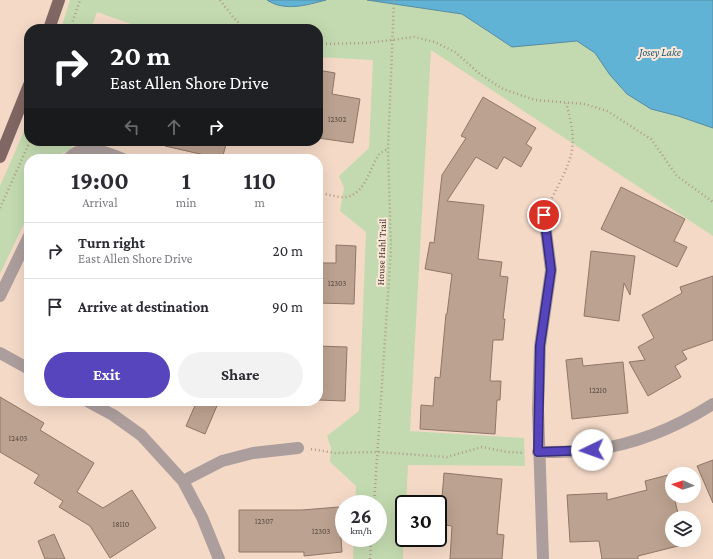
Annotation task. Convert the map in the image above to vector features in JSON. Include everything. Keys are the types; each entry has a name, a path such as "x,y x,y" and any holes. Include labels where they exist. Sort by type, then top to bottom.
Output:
{"main road":[{"path":"51,24 59,0"},
{"path":"0,157 24,97"}],"street":[{"path":"76,154 85,149 102,150 111,154"},
{"path":"543,559 538,452 540,346 551,270 544,215"},
{"path":"0,296 24,246"},
{"path":"0,353 24,366"},
{"path":"538,452 592,450 639,439 693,417 713,404"},
{"path":"96,406 113,415 141,435 183,481 202,517 219,559"},
{"path":"183,481 222,461 253,453 298,448"}],"path":[{"path":"72,24 80,0"},
{"path":"220,0 232,17 240,24"},
{"name":"House Hahl Trail","path":"375,495 391,249 388,149 391,41 394,0"},
{"path":"323,44 391,41 414,37 435,42 455,52 480,75 503,90 535,100 585,104 607,112 636,128 651,138 676,176 713,202"},
{"path":"544,215 573,152 573,131 566,102"},
{"path":"323,193 345,197 353,195 360,189 380,153 388,149"},
{"path":"0,208 24,154"},
{"path":"298,448 335,453 378,452 448,457 482,447 518,453 538,452"},
{"path":"370,559 371,547"}],"green space":[{"path":"70,0 267,0 310,5 326,0 367,0 462,14 497,38 559,42 577,41 596,53 610,75 627,94 651,109 678,116 713,128 713,236 431,50 410,431 524,438 525,466 408,465 406,495 395,495 395,547 403,547 403,559 353,559 354,547 387,547 387,495 356,495 356,486 330,462 331,448 327,436 359,411 366,232 340,211 344,188 339,176 369,148 373,60 323,57 323,24 131,24 97,12 93,24 63,24"},
{"path":"24,131 24,146 71,146 72,149 61,154 24,154 24,224 0,274 0,186"}],"water":[{"path":"267,0 326,0 289,7 274,4"},
{"name":"Josey Lake","path":"367,0 713,0 713,128 678,116 651,109 627,94 610,75 595,53 577,41 512,47 462,14"}],"building":[{"path":"323,71 335,73 332,94 360,99 353,143 323,139"},
{"path":"483,97 536,128 526,144 532,148 521,167 504,157 497,169 476,157 447,201 484,205 478,259 502,262 500,276 508,277 503,319 505,319 503,340 493,340 490,381 501,381 500,400 497,400 495,434 420,429 421,405 433,406 435,377 440,378 446,314 452,274 425,269 430,242 434,243 442,175 466,138 461,136"},
{"path":"165,146 226,146 223,154 200,154"},
{"path":"621,187 685,219 674,241 687,247 677,267 601,229"},
{"path":"336,245 356,246 354,304 323,303 323,263 336,263"},
{"path":"591,251 635,256 630,295 624,283 619,321 584,316"},
{"path":"713,276 713,340 682,351 687,359 675,366 681,377 648,396 629,362 645,360 638,347 654,338 642,315 682,293 680,287"},
{"path":"323,346 347,347 345,401 323,400"},
{"path":"582,358 583,366 623,362 628,413 572,419 566,360"},
{"path":"0,397 44,423 40,430 94,463 77,492 103,508 132,490 156,528 110,558 90,526 59,507 63,501 34,483 39,475 0,452"},
{"path":"195,406 217,406 205,434 186,426"},
{"path":"713,460 713,503 701,475 701,467 697,466"},
{"path":"444,473 502,479 497,534 504,535 502,559 450,559 452,526 447,525 447,495 442,495"},
{"path":"665,476 665,503 676,503 677,511 665,511 665,547 674,547 638,556 638,559 602,559 599,541 570,542 567,495 607,493 607,500 647,490 645,481"},
{"path":"335,507 335,547 342,547 342,552 304,556 304,552 239,552 239,510 302,510"},
{"path":"54,534 65,559 45,559 38,541"}],"route":[{"path":"544,215 551,270 540,346 538,452 592,450"}]}
